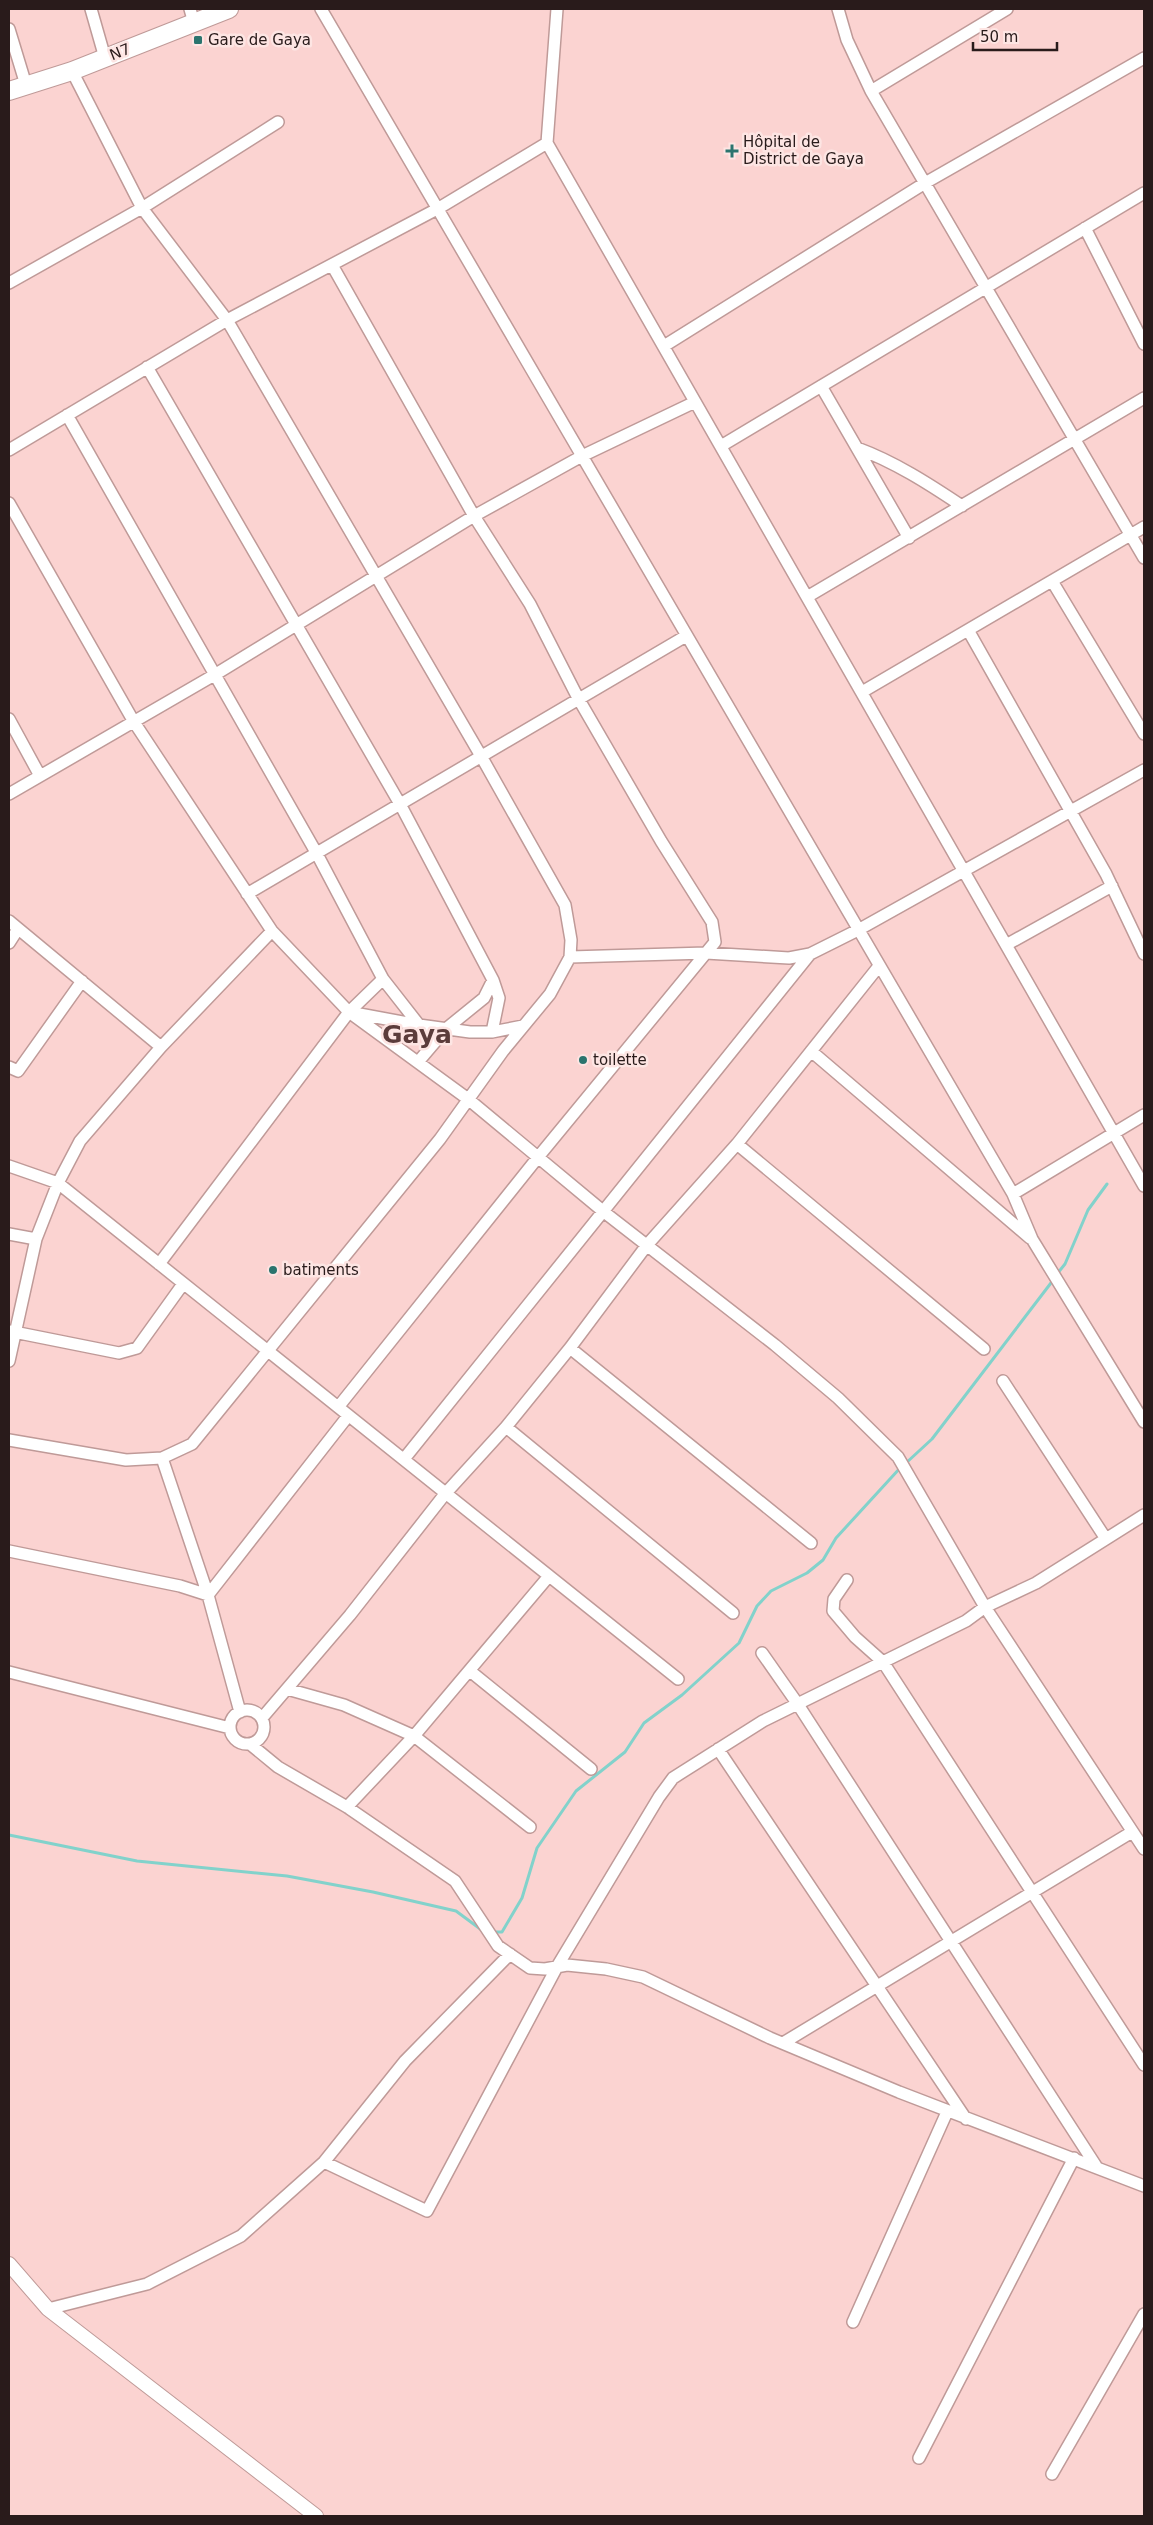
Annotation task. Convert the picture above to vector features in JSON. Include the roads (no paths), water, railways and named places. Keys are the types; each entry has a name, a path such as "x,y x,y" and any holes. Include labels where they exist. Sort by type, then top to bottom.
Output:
{"main road":[{"name":"N7","path":"9,90 72,71 105,58 192,16 229,9"}],"street":[{"path":"91,9 105,58"},
{"path":"322,9 1013,1194 1032,1240 1064,1289 1144,1422"},
{"path":"557,9 547,143 1144,1186"},
{"path":"838,9 847,40 871,91 1144,558"},
{"path":"871,91 1007,9"},
{"path":"9,30 26,85"},
{"path":"664,346 925,183 1144,58"},
{"path":"9,1440 126,1460 162,1458 192,1444 440,1139 523,1026 550,994 570,957 571,940 564,905 481,756 227,320 142,208 72,71"},
{"path":"9,283 142,208 278,122"},
{"path":"9,450 227,320 439,208 547,143"},
{"path":"721,446 1144,193"},
{"path":"1085,228 1144,344"},
{"path":"332,265 474,516 530,604 578,698 661,841 712,922 715,942 539,1156 339,1406"},
{"path":"147,367 298,624 400,804 493,980 499,998 492,1032"},
{"path":"821,386 909,538"},
{"path":"807,597 1144,398"},
{"path":"9,794 39,774 216,674 474,516 582,456 695,402"},
{"path":"67,415 317,854 383,979 419,1026"},
{"path":"857,448 891,462 962,506"},
{"path":"9,503 134,722 272,931 349,1012 468,1099 539,1156 604,1212 782,1350 838,1398 898,1457 985,1607 1144,1849"},
{"path":"862,692 1144,527"},
{"path":"1052,581 1144,734"},
{"path":"968,630 1112,886 1144,954"},
{"path":"247,894 686,636"},
{"path":"9,719 39,774"},
{"path":"570,957 706,953 789,958 810,954 858,930 1144,770"},
{"path":"1006,945 1112,886"},
{"path":"9,921 162,1047"},
{"path":"9,943 18,930"},
{"path":"9,1362 12,1331 36,1239 58,1183 80,1141 162,1047 272,931"},
{"path":"404,1459 505,1330 604,1212 810,954"},
{"path":"262,1718 287,1690 446,1494 506,1427 570,1348 647,1245 737,1144 879,966"},
{"path":"159,1264 349,1012 383,979"},
{"path":"418,1062 447,1028 484,998 493,980"},
{"path":"9,1067 18,1071 82,981"},
{"path":"349,1012 419,1026 492,1032 523,1026"},
{"path":"811,1050 1032,1240"},
{"path":"1013,1194 1144,1115"},
{"path":"737,1144 984,1349"},
{"path":"9,1166 58,1183 678,1679"},
{"path":"9,1234 36,1239"},
{"path":"12,1331 119,1353 137,1348 183,1284"},
{"path":"570,1348 811,1543"},
{"path":"1003,1381 1106,1539"},
{"path":"208,1595 348,1416"},
{"path":"506,1427 733,1613"},
{"path":"162,1458 208,1595 240,1712"},
{"path":"324,2162 427,2210 558,1965 673,1778 763,1721 966,1621 985,1607 1036,1583 1144,1515"},
{"path":"9,1551 180,1586 208,1595"},
{"path":"347,1808 414,1736 549,1576"},
{"path":"847,1580 834,1599 833,1611 855,1637 883,1662 1144,2065"},
{"path":"762,1653 797,1703 1096,2166"},
{"path":"470,1671 592,1768"},
{"path":"9,1672 230,1728"},
{"path":"287,1690 344,1705 414,1736 530,1827"},
{"path":"250,1744 260,1739 264,1729 262,1718 250,1710 240,1712 232,1718 230,1728 238,1742 250,1744 278,1767 347,1808 455,1880 498,1946 530,1968 545,1968 558,1965 606,1969 643,1977 783,2043 947,2112 1096,2166 1144,2186"},
{"path":"718,1749 966,2119"},
{"path":"783,2043 1132,1832"},
{"path":"48,2309 147,2284 241,2236 324,2162 405,2061 510,1954"},
{"path":"853,2322 947,2112"},
{"path":"919,2458 1074,2158"},
{"path":"9,2264 48,2309 316,2516"},
{"path":"1052,2474 1144,2314"}],"waterway":[{"path":"1057,1274 1065,1264 1088,1210 1107,1184"},
{"path":"906,1463 932,1439 1054,1279"},
{"path":"492,1932 502,1932 522,1898 537,1848 576,1791 625,1752 644,1723 682,1695 739,1643 757,1606 771,1591 807,1573 823,1560 836,1538 901,1467"},
{"path":"9,1835 137,1861 287,1876 373,1892 456,1911 483,1931"}],"place":[{"name":"Gare de Gaya","path":"198,40"},
{"name":"Hôpital de District de Gaya","path":"732,151"},
{"name":"toilette","path":"583,1060"},
{"name":"batiments","path":"273,1270"}],"district":[{"name":"Gaya","path":"417,1034"}]}
